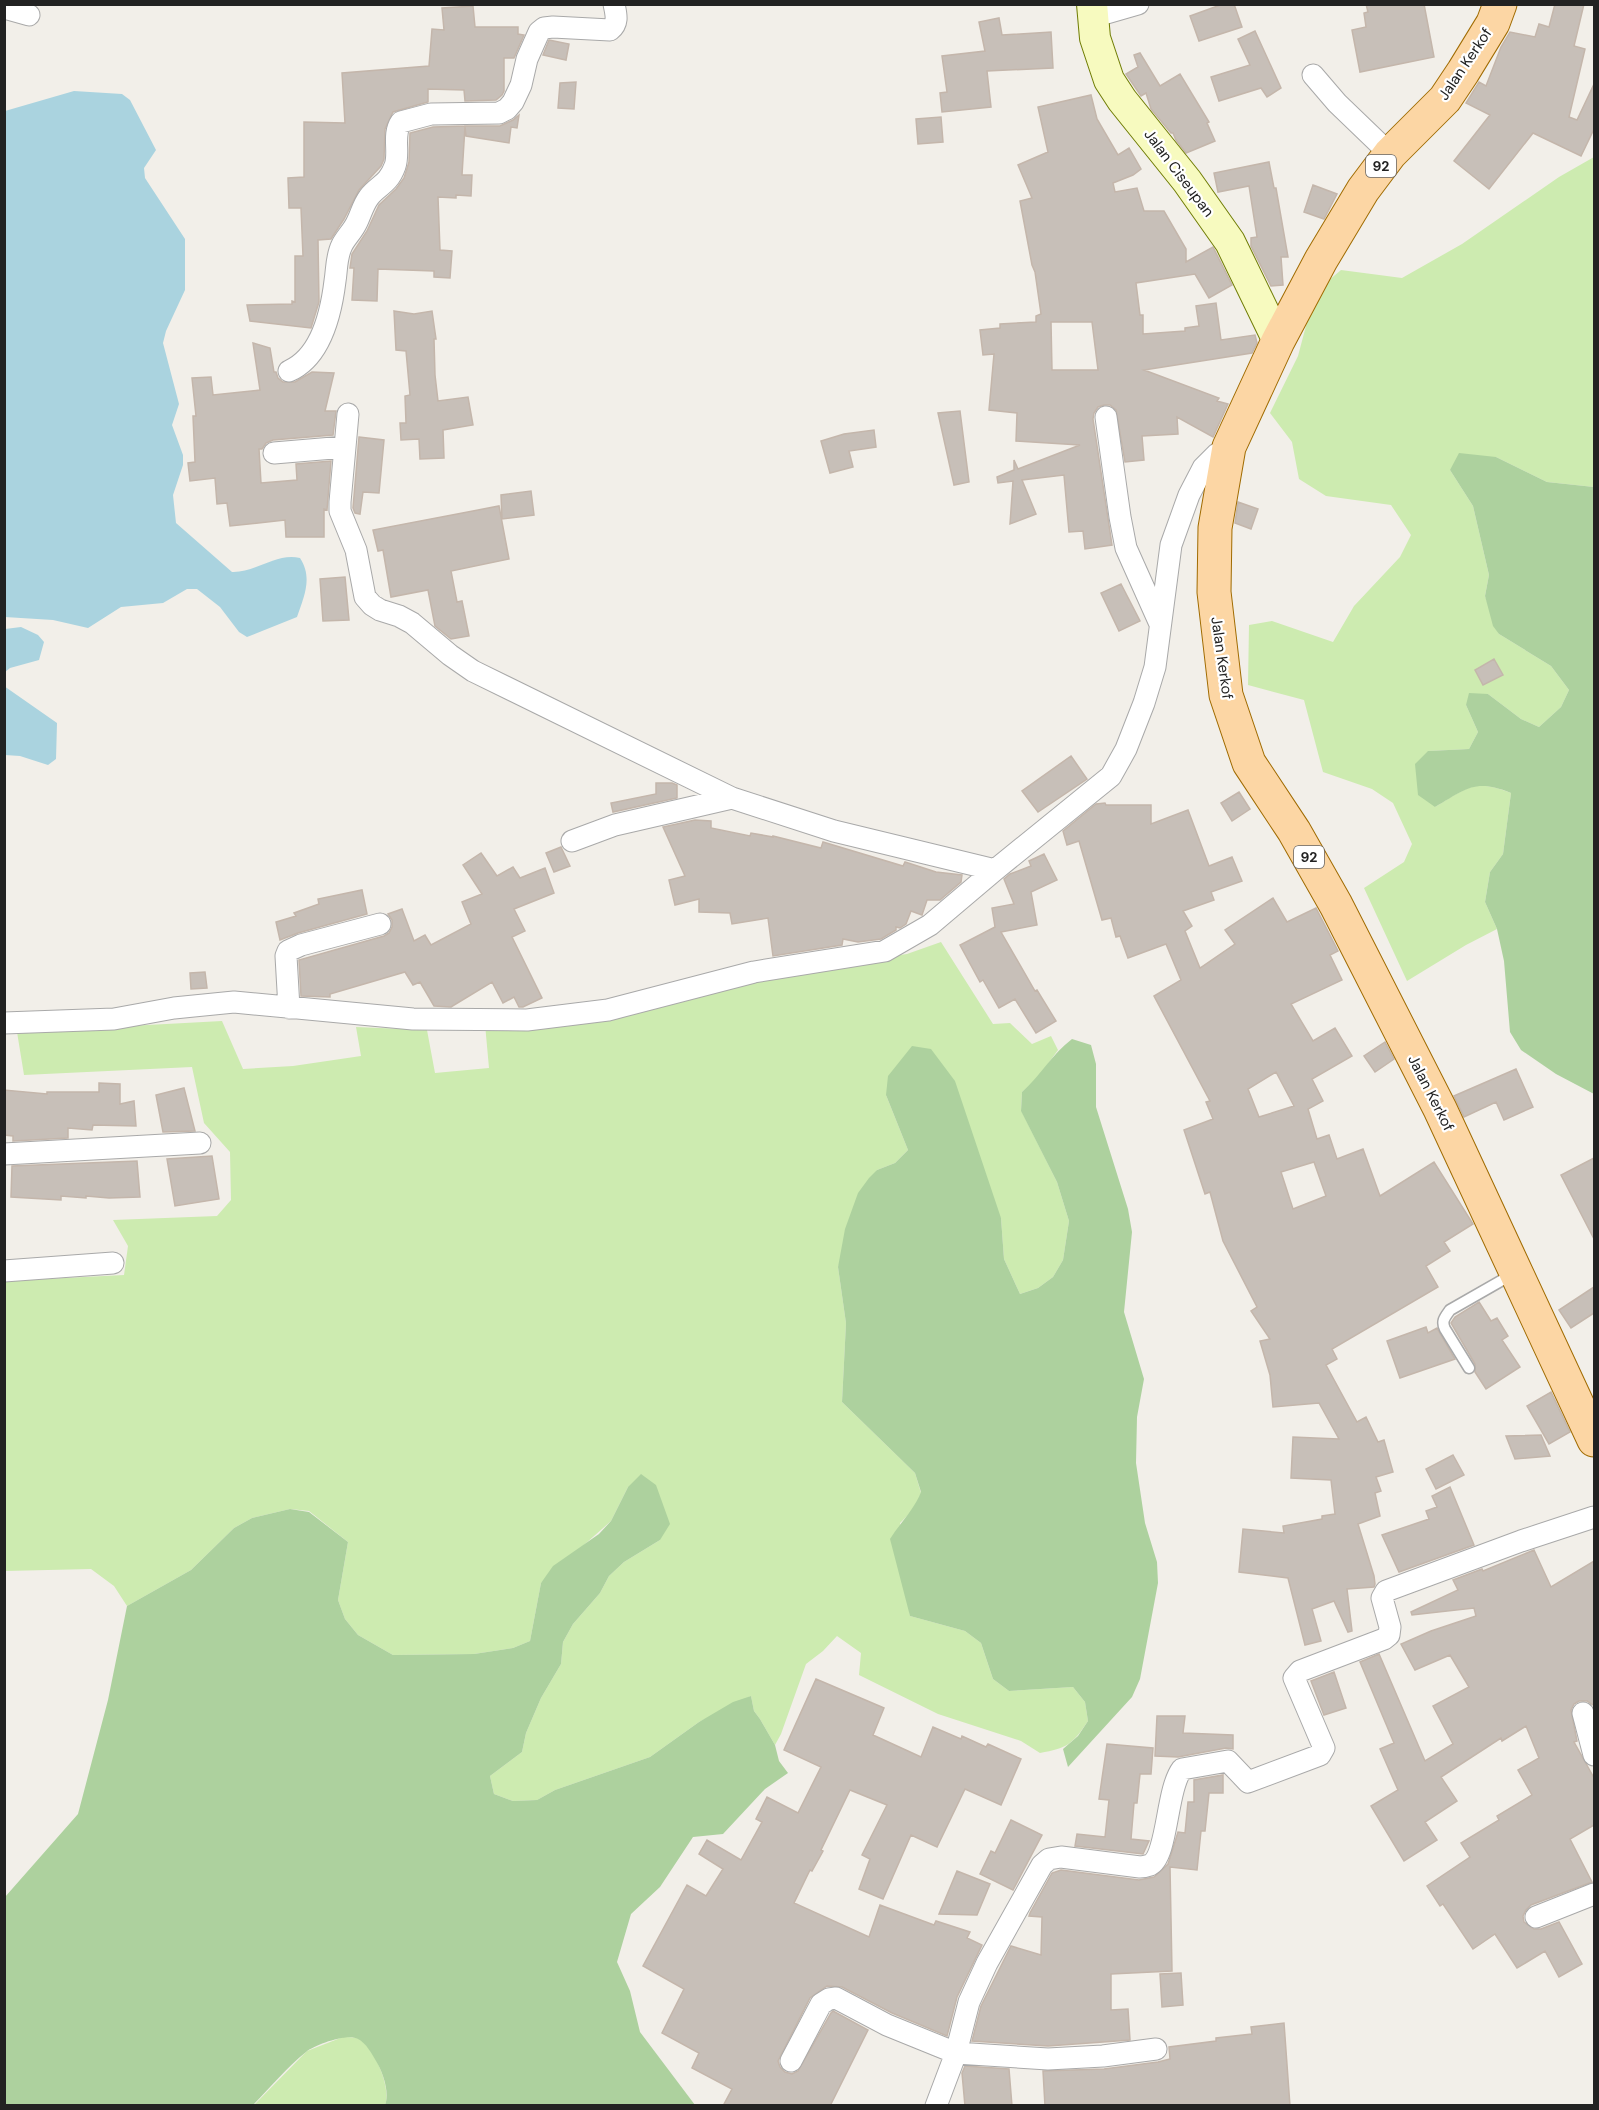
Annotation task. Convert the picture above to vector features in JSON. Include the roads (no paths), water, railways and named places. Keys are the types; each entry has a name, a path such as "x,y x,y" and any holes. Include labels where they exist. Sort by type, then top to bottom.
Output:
{"main road":[{"name":"Jalan Kerkof","path":"1500,4 1493,23 1445,99 1390,154 1363,190 1278,340 1229,447 1215,528 1214,592 1226,694 1249,763 1294,831 1336,905 1440,1109 1594,1440"},
{"name":"Jalan Ciseupan","path":"1092,11 1095,38 1109,80 1122,100 1187,181 1230,242 1278,340"}],"street":[{"path":"289,371 300,366 308,358 321,336 331,305 336,264 342,246 370,195 387,183 395,165 397,129 401,122 431,114 499,113 507,109 521,85 527,59 539,32 544,28 554,27 610,30 617,16 614,4"},
{"path":"1092,11 1138,4"},
{"path":"4,8 29,15"},
{"path":"1313,75 1337,103 1390,154"},
{"path":"348,414 340,511 356,550 365,597 372,605 412,623 473,671 732,798 834,831 994,870"},
{"path":"1106,417 1126,548 1160,624"},
{"path":"274,453 345,447"},
{"path":"4,1023 114,1019 207,1003 234,1002 413,1019 526,1020 608,1010 754,972 885,951 930,926 994,870 1111,776 1126,749 1155,667 1171,545 1189,495 1203,468 1216,454 1229,447"},
{"path":"572,841 615,825 732,798"},
{"path":"289,1008 286,956 288,951 301,945 380,924"},
{"path":"4,1154 200,1143"},
{"path":"4,1271 113,1263"},
{"path":"936,2106 956,2053 974,1992 987,1963 1042,1865 1049,1859 1061,1857 1140,1867 1151,1865 1159,1855 1169,1803 1182,1769 1228,1761 1248,1782 1323,1752 1324,1748 1294,1678 1300,1671 1384,1639 1389,1635 1390,1627 1382,1598 1386,1591 1521,1540 1594,1517"},
{"path":"1583,1713 1594,1755"},
{"path":"1536,1917 1594,1894"},
{"path":"791,2061 821,2004 836,1998 887,2025 956,2053 1048,2059 1103,2056 1156,2049"}],"lane":[{"path":"1469,1368 1445,1329 1442,1323 1444,1318 1450,1310 1517,1272"}],"water":[{"path":"74,91 122,94 130,100 156,150 144,168 145,178 185,239 185,290 166,331 163,343 179,404 172,425 183,455 183,465 173,495 176,523 232,572 291,557 300,558 304,565 307,580 297,617 247,637 239,632 220,607 197,589 187,589 163,603 121,607 88,628 53,620 5,617 5,111"},
{"path":"21,627 38,635 44,642 39,660 10,668 5,672 5,629"},
{"path":"4,686 57,723 56,759 48,765 20,756 5,755"}]}
